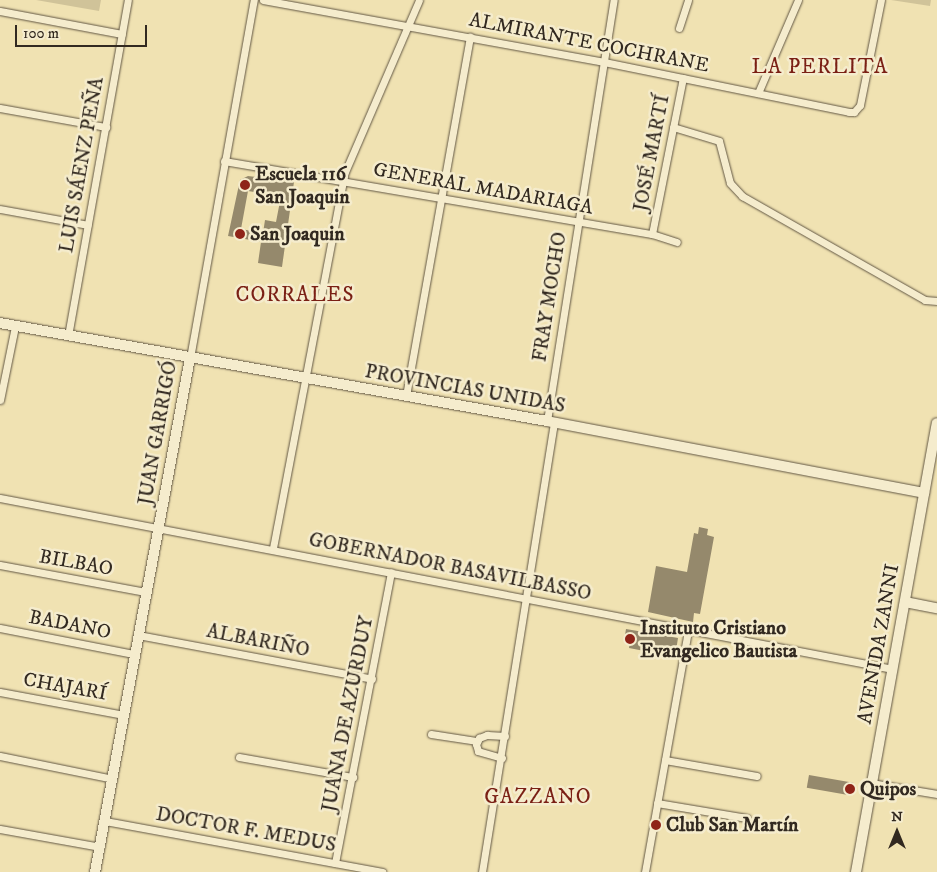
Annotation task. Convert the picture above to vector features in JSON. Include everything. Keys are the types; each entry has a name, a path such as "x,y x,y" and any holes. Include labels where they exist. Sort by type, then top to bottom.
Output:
{"street":[{"name":"LUIS SÁENZ PEÑA","path":"68,336 128,0"},
{"name":"JUAN GARRIGÓ","path":"95,872 254,0"},
{"name":"ALMIRANTE COCHRANE","path":"263,0 604,62 849,112 854,112 860,105 882,0"},
{"path":"273,548 343,181 419,0"},
{"name":"FRAY MOCHO","path":"482,872 502,758 578,222 614,0"},
{"path":"679,28 688,0"},
{"path":"758,93 798,0"},
{"path":"0,11 122,34"},
{"path":"406,396 470,37"},
{"name":"JOSÉ MARTÍ","path":"652,234 683,78"},
{"path":"0,108 106,127"},
{"path":"673,127 719,140 730,183 742,196 925,300 937,301"},
{"name":"GENERAL MADARIAGA","path":"224,161 652,234 677,242"},
{"path":"0,209 88,225"},
{"name":"PROVINCIAS UNIDAS","path":"0,323 306,377 924,493"},
{"path":"0,400 15,326"},
{"name":"AVENIDA ZANNI","path":"856,872 937,423"},
{"name":"GOBERNADOR BASAVILBASSO","path":"0,498 273,548 893,669"},
{"name":"BILBAO","path":"0,565 146,592"},
{"name":"JUANA DE AZURDUY","path":"335,863 372,679 391,572"},
{"path":"905,602 937,608"},
{"name":"BADANO","path":"0,628 134,654"},
{"path":"645,872 688,630"},
{"name":"ALBARIÑO","path":"138,635 372,679"},
{"name":"CHAJARÍ","path":"0,692 124,715"},
{"path":"431,734 477,741 487,735 505,736"},
{"path":"477,741 478,751 502,758"},
{"path":"0,756 112,779"},
{"path":"239,757 353,777"},
{"path":"665,760 757,776"},
{"path":"872,783 937,794"},
{"path":"657,803 747,818"},
{"name":"DOCTOR F. MEDUS","path":"105,820 382,872"},
{"path":"0,829 100,847"}],"shaded area":[{"path":"36,0 101,0 99,11"},
{"path":"891,0 931,0 930,6"}],"building":[{"path":"248,176 294,182 282,267 258,263 261,242 228,236 240,180","holes":["248,191 281,196 276,222 265,220 263,233 241,229"]},
{"path":"699,527 708,529 707,535 714,537 700,614 694,613 693,622 648,612 656,566 687,572 694,533 698,534"},
{"path":"626,629 678,638 675,657 629,648 630,642 624,641"},
{"path":"809,775 853,783 851,796 807,788"}],"place":[{"name":"Escuela 116 San Joaquin","path":"245,185"},
{"name":"San Joaquin","path":"240,234"},
{"name":"Instituto Cristiano Evangelico Bautista","path":"630,639"},
{"name":"Quipos","path":"850,789"},
{"name":"Club San Martín","path":"656,825"}],"district":[{"name":"LA PERLITA","path":"820,67"},
{"name":"CORRALES","path":"295,295"},
{"name":"GAZZANO","path":"538,797"}]}
